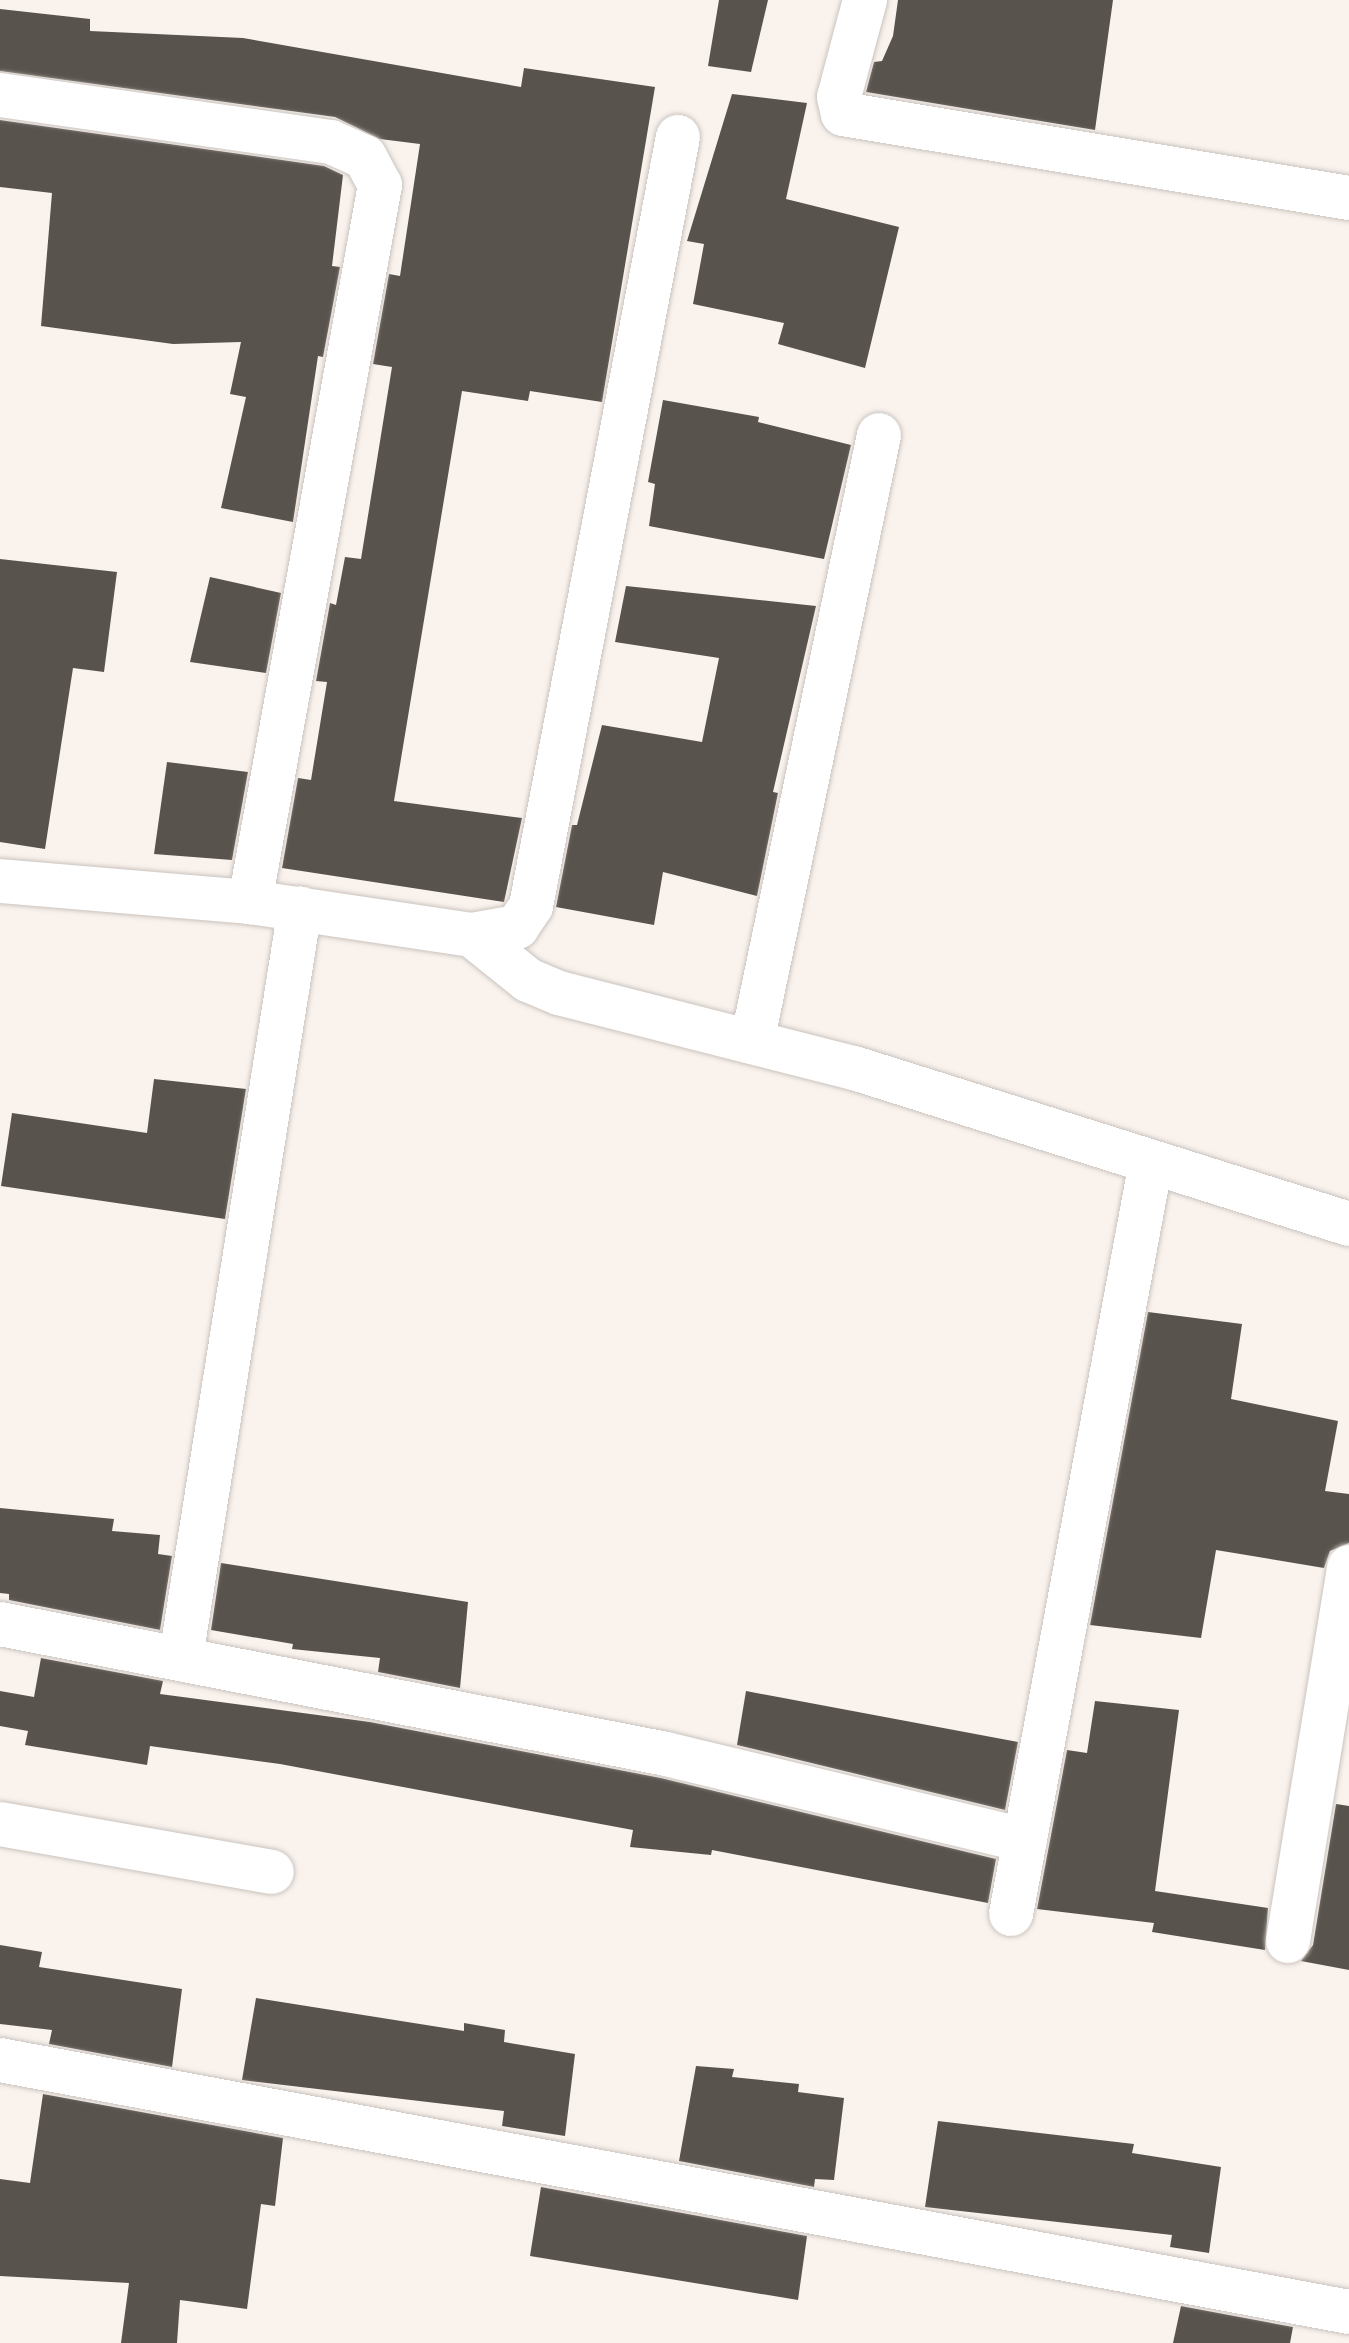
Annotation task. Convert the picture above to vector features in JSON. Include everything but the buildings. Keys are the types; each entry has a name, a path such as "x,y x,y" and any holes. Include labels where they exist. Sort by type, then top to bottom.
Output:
{"street":[{"path":"865,0 839,97 843,114 1349,198"},
{"path":"0,95 331,142 365,157 380,185 250,902"},
{"path":"0,881 250,902 472,935 517,927 531,906 678,137"},
{"path":"752,1042 879,435"},
{"path":"181,1657 300,908"},
{"path":"472,935 528,980 559,993 752,1042 1349,1224"},
{"path":"1011,1914 1151,1162"},
{"path":"1288,1941 1349,1567"},
{"path":"0,1624 666,1754 1025,1840"},
{"path":"0,1824 272,1872"},
{"path":"0,2060 1349,2312"}]}
